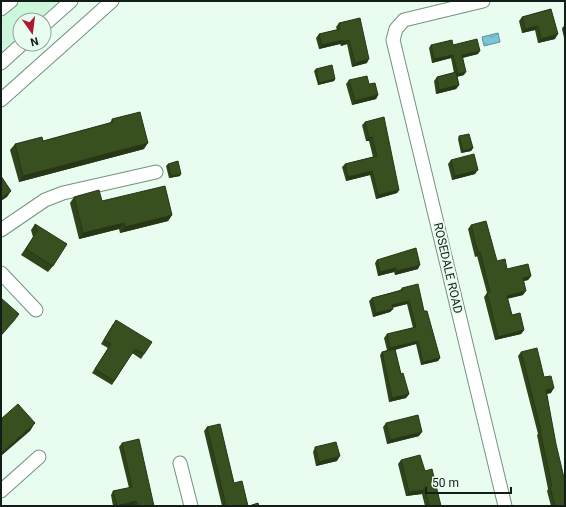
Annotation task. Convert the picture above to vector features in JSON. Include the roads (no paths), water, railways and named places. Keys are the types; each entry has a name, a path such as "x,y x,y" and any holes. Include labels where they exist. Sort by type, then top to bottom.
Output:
{"street":[{"path":"1,9 11,1"},
{"path":"52,18 71,1"},
{"path":"92,19 98,1"},
{"path":"1,100 112,1"},
{"name":"ROSEDALE ROAD","path":"483,1 404,20 396,30 393,40 505,506"},
{"path":"1,63 13,52"},
{"path":"1,230 51,198 156,172"},
{"path":"1,273 36,310"},
{"path":"1,491 39,457"},
{"path":"180,463 191,506"}],"water":[{"path":"498,33 500,42 484,46 482,37"}]}
